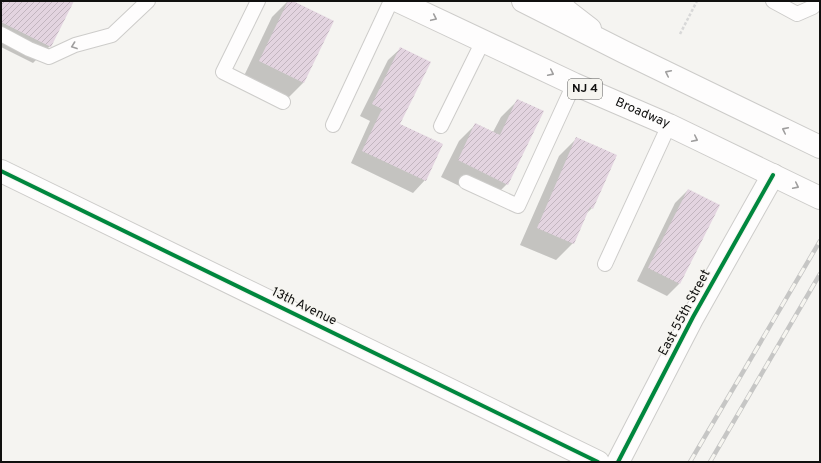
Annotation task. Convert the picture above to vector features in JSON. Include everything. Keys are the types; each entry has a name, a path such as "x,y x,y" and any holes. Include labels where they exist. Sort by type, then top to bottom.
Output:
{"street":[{"name":"Broadway","path":"398,1 574,84 669,126 820,198"},
{"path":"523,1 624,52 820,147"},
{"path":"557,1 593,32 624,52"},
{"name":"13th Avenue","path":"1,171 598,462"},
{"name":"East 55th Street","path":"618,462 693,317 773,175"}],"lane":[{"path":"1,34 29,49 49,57 75,45 112,36 148,1"},
{"path":"258,1 223,72 283,102"},
{"path":"333,125 391,1"},
{"path":"773,1 797,14 813,7 818,1"},
{"path":"441,126 483,41"},
{"path":"466,182 518,206 574,84"},
{"path":"604,264 669,126"}],"path":[{"path":"680,34 697,1"}],"building":[{"path":"1,1 74,1 51,47 1,22"},
{"path":"288,1 293,1 334,21 304,83 259,61"},
{"path":"400,47 431,62 400,124 443,144 426,181 362,151 382,109 372,104"},
{"path":"517,99 544,111 508,185 458,160 475,123 500,135"},
{"path":"576,137 617,155 593,209 590,207 574,244 537,228"},
{"path":"688,189 720,205 680,284 648,268"}],"railway":[{"path":"690,462 820,241"},
{"path":"710,462 820,274"}],"cycle path":[{"path":"1,171 598,462"},
{"path":"618,462 693,317 773,175"}]}
